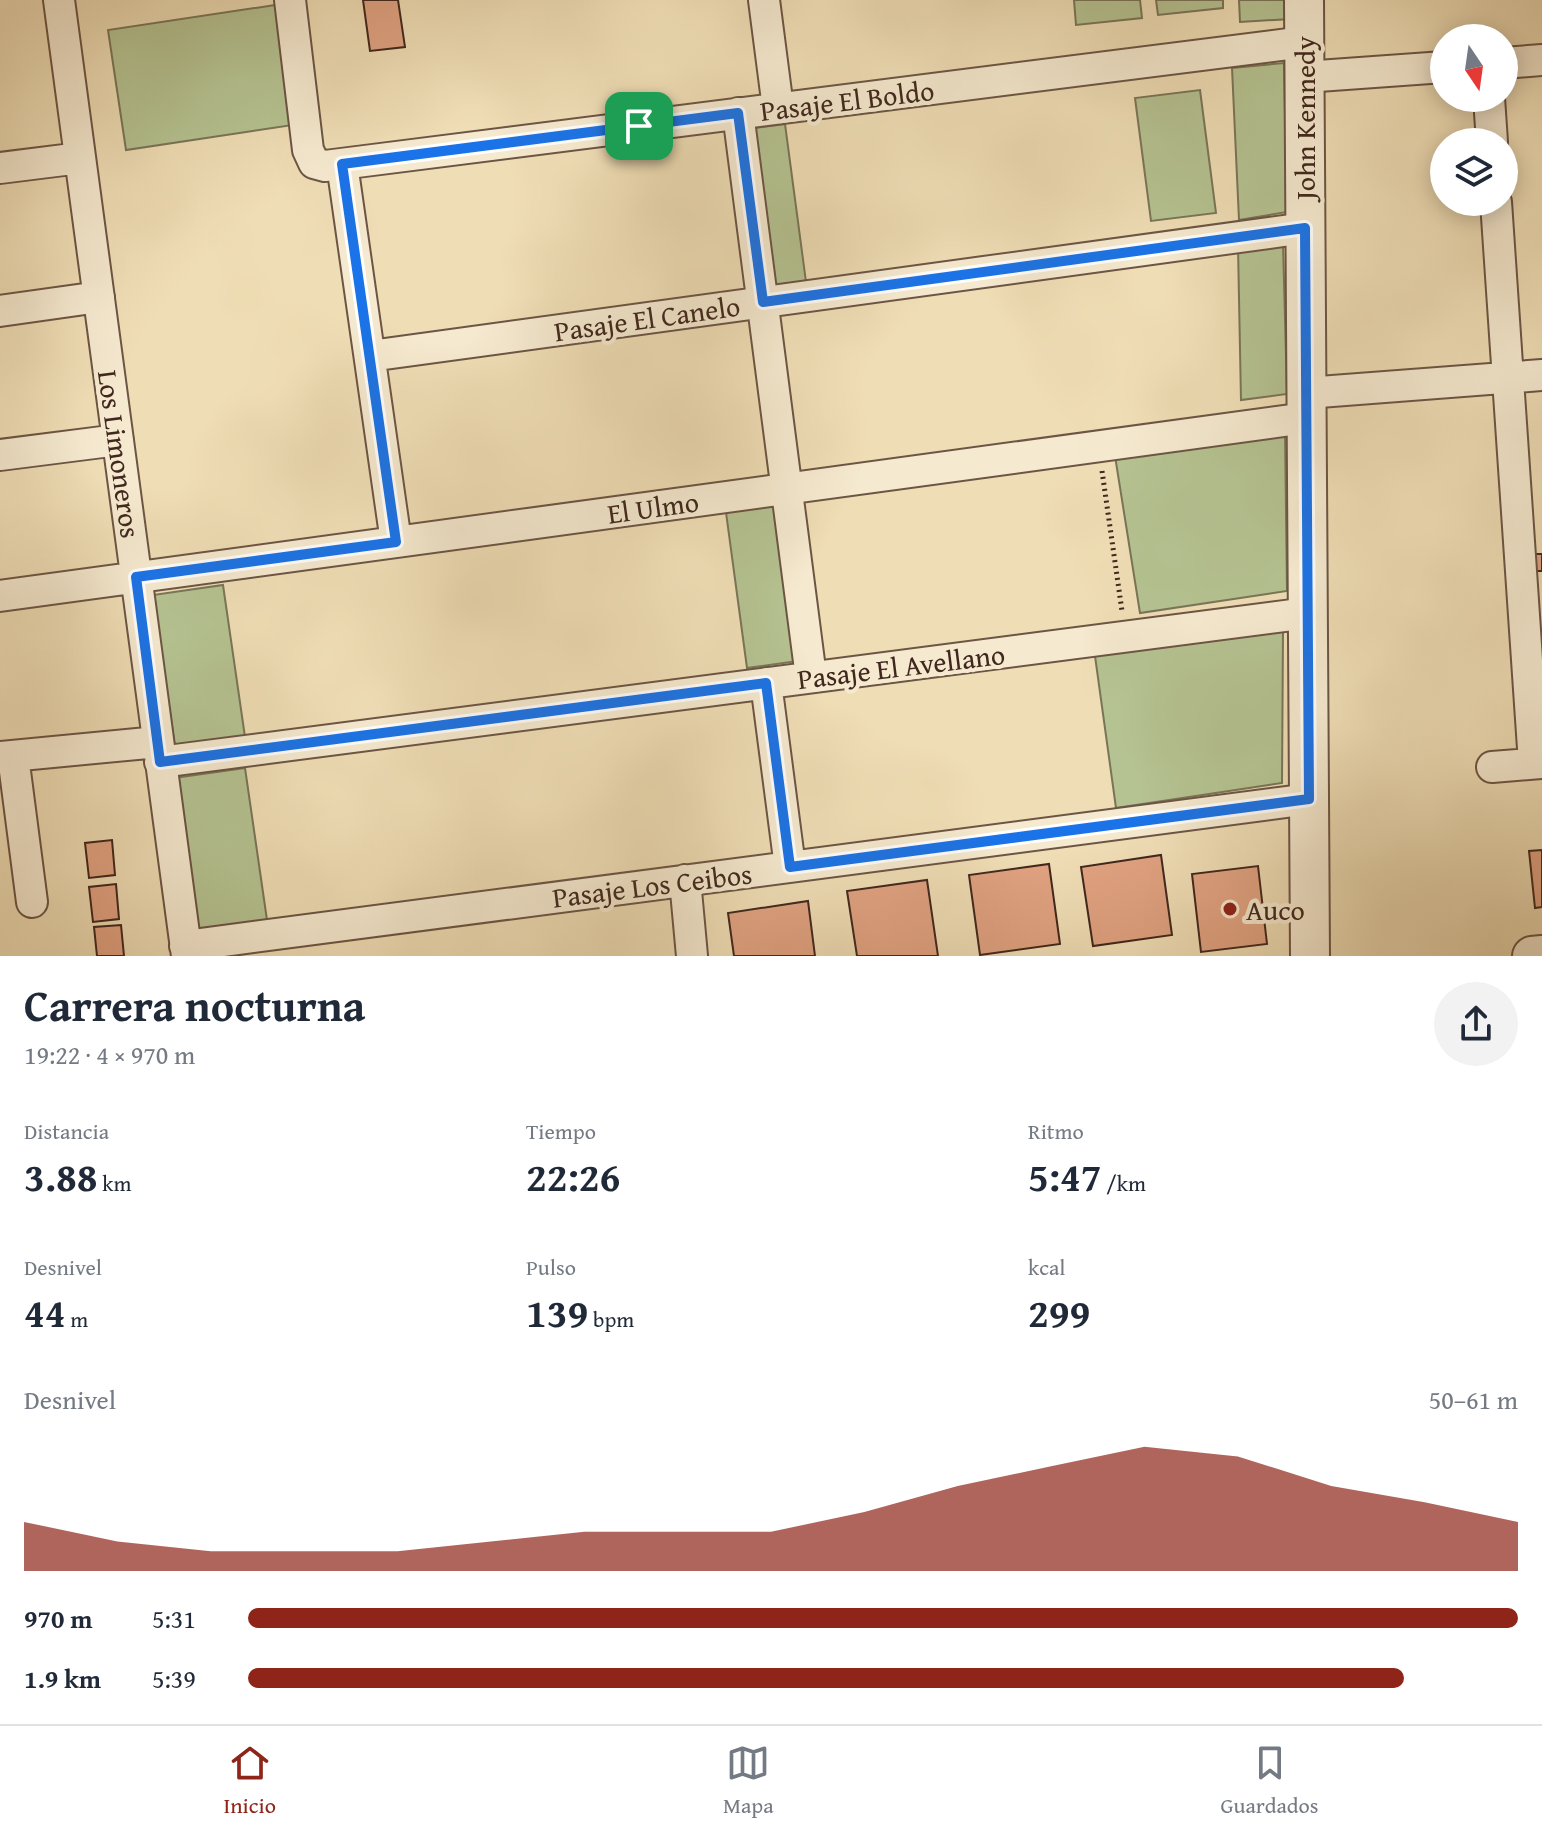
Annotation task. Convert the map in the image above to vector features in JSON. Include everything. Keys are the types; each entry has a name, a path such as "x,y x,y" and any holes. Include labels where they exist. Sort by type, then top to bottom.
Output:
{"street":[{"name":"Los Limoneros","path":"59,0 186,951"},
{"path":"290,0 311,157 314,163 325,166 342,164 396,542"},
{"path":"764,0 778,108"},
{"name":"John Kennedy","path":"1304,0 1310,956"},
{"name":"Pasaje El Boldo","path":"342,164 778,108 1304,60 1430,66"},
{"path":"1518,62 1542,60"},
{"path":"738,113 811,677"},
{"path":"0,168 80,158"},
{"path":"1492,767 1538,763 1497,216"},
{"name":"Pasaje El Canelo","path":"370,356 1305,228"},
{"path":"0,311 99,297"},
{"name":"El Ulmo","path":"0,596 1099,446 1306,405 1542,375"},
{"path":"0,455 118,440"},
{"name":"Pasaje El Avellano","path":"6,757 159,752 766,683 1308,613"},
{"path":"766,683 790,867"},
{"path":"6,757 32,902"},
{"name":"Pasaje Los Ceibos","path":"186,951 685,880 1309,799"},
{"path":"685,880 692,956"},
{"path":"1532,956 1542,955"}],"path":[{"path":"1099,446 1126,637"}],"green space":[{"path":"1074,0 1140,0 1142,18 1076,25"},
{"path":"1156,0 1223,0 1223,8 1158,15"},
{"path":"1239,0 1290,0 1291,19 1240,22"},
{"path":"295,2 313,122 126,150 108,30"},
{"path":"1284,63 1287,212 1239,220 1232,68"},
{"path":"1200,90 1216,213 1151,221 1135,98"},
{"path":"785,124 806,282 769,287 748,129"},
{"path":"1283,244 1287,394 1241,400 1238,247"},
{"path":"1285,432 1287,591 1140,613 1115,456"},
{"path":"776,498 798,661 747,668 725,505"},
{"path":"223,585 245,737 175,747 153,595"},
{"path":"1283,631 1282,783 1116,808 1095,656"},
{"path":"245,768 267,920 196,930 174,778"}],"building":[{"path":"363,0 398,0 405,47 370,51"},
{"path":"1534,554 1542,554 1542,571 1534,571"},
{"path":"112,840 115,875 89,878 85,843"},
{"path":"1542,850 1542,907 1535,908 1529,851"},
{"path":"1161,855 1172,935 1093,946 1081,867"},
{"path":"1049,864 1060,944 980,955 969,875"},
{"name":"Auco","path":"1258,866 1267,944 1201,952 1192,874"},
{"path":"927,880 938,956 857,956 847,891"},
{"path":"116,884 119,919 93,922 89,887"},
{"path":"808,901 815,956 734,956 728,913"},
{"path":"121,925 124,956 97,956 94,927"}],"place":[{"name":"Auco","path":"1230,909"}],"route":[{"path":"738,113 763,302 1305,228 1309,799 790,867 766,683 160,762 136,577 396,542 342,164 639,126 738,113"}]}
